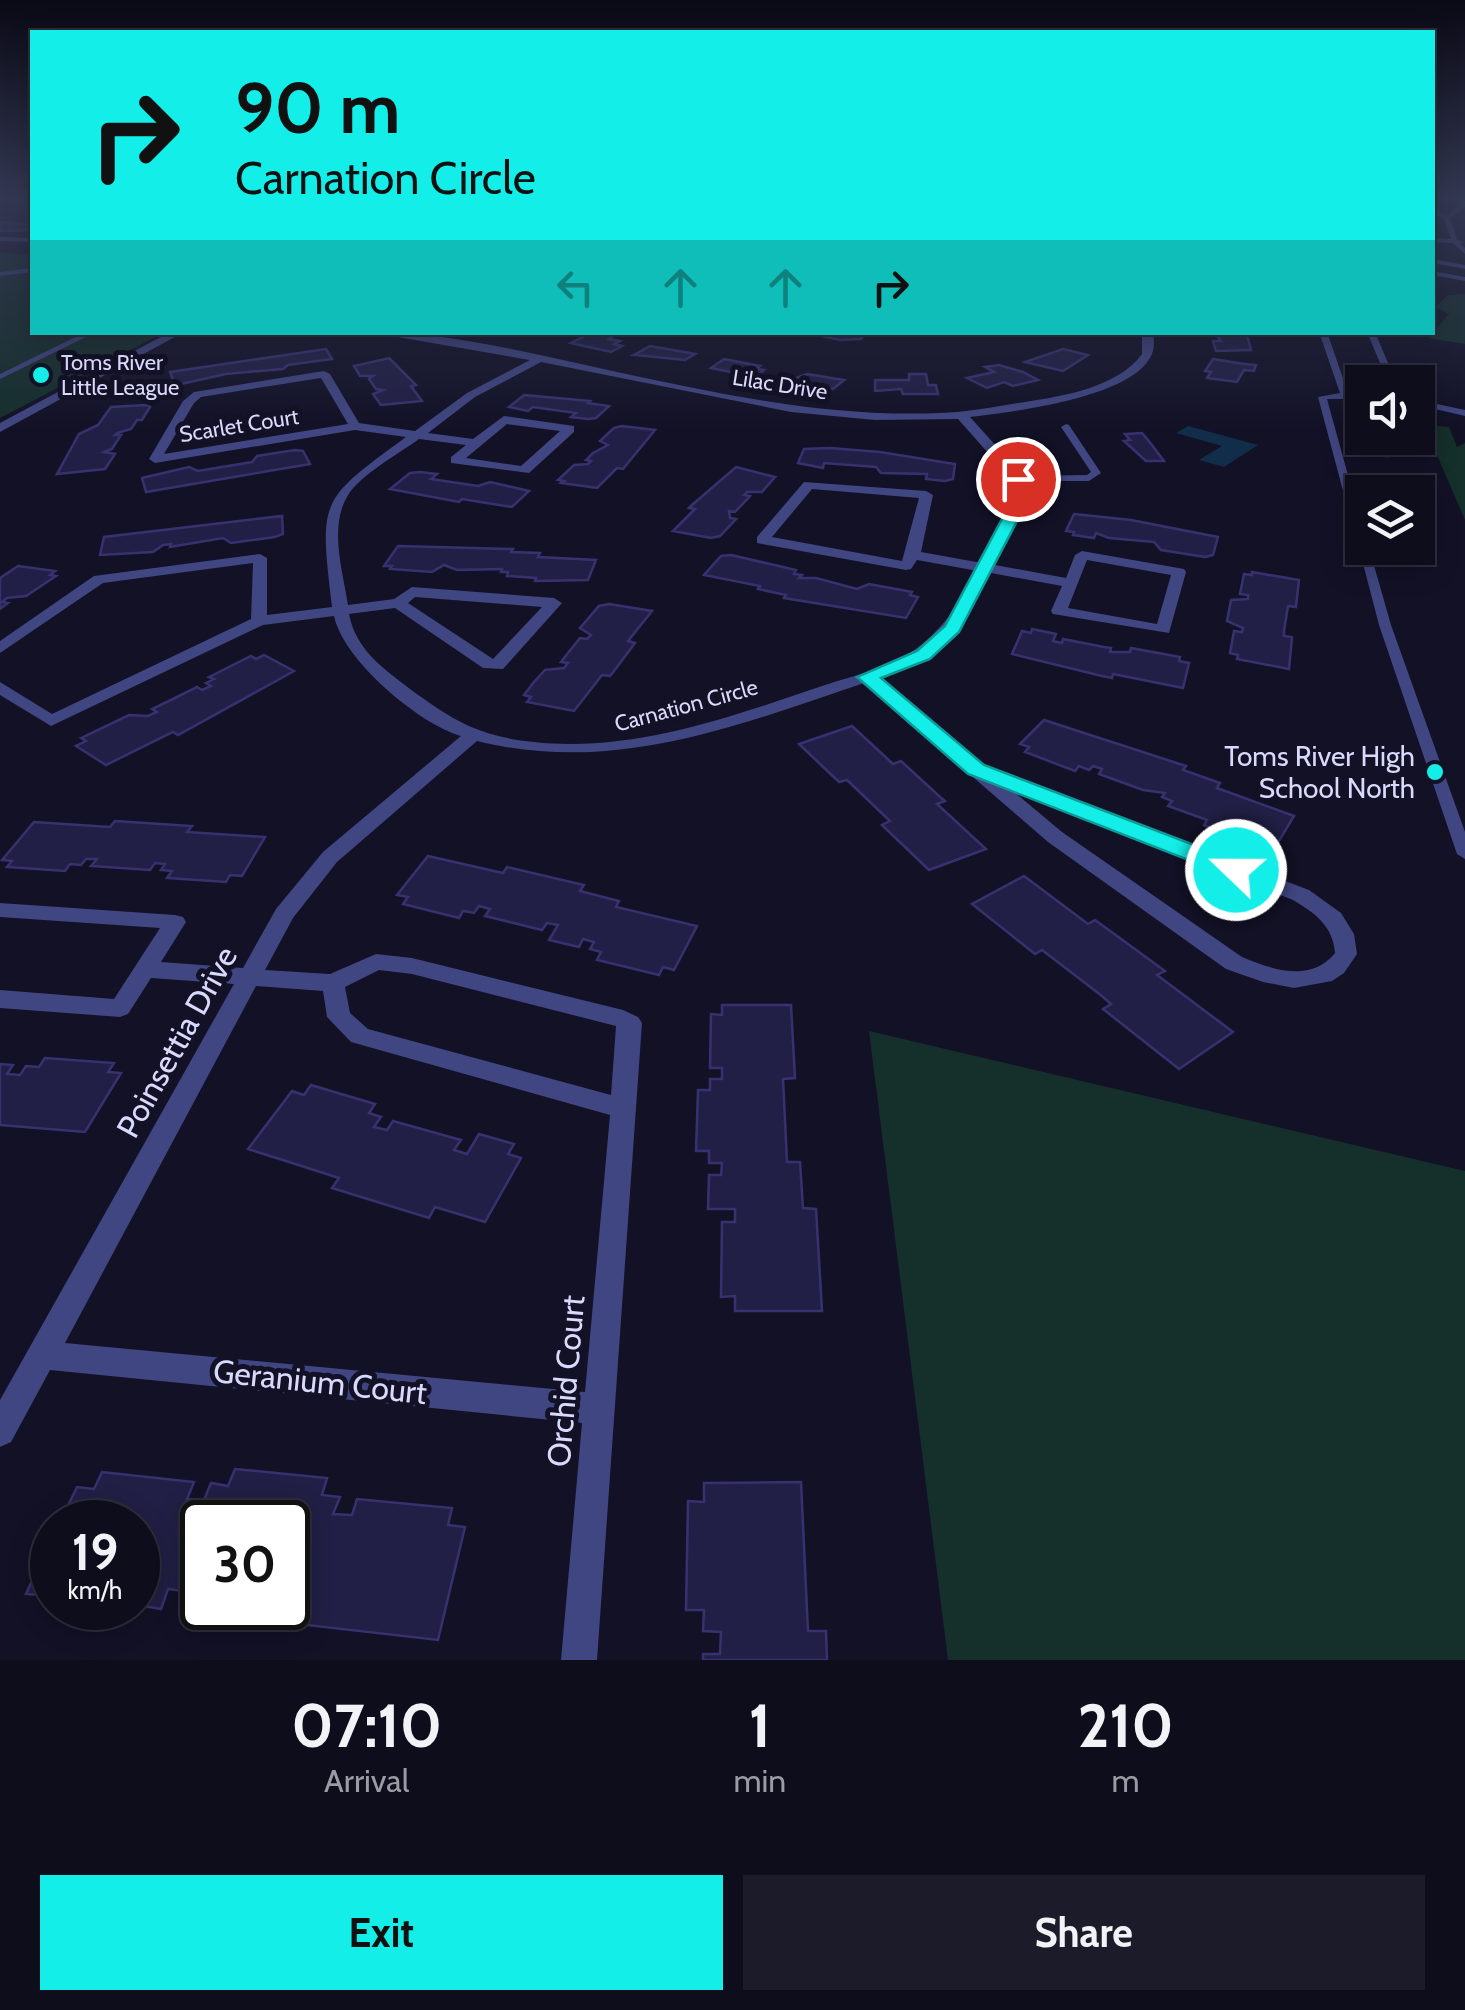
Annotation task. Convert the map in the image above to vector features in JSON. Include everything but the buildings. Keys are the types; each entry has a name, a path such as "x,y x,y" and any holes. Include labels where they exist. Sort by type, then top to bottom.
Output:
{"street":[{"path":"0,428 173,335"},
{"name":"Lilac Drive","path":"392,335 839,413 962,416 1025,407 1114,381 1140,367 1150,348 1148,335"},
{"name":"Carnation Circle","path":"538,360 472,396 417,435 350,484 334,505 342,628 366,664 450,726 474,734 539,749 574,751 628,746 867,677 923,655 952,628 985,568 1019,502 1018,479"},
{"name":"Scarlet Court","path":"355,426 324,374 214,390 189,401 156,458 355,426 476,443"},
{"path":"962,416 1018,479"},
{"path":"504,420 570,429 524,470 455,460 476,443 504,420"},
{"path":"809,485 926,495 913,555 906,566 762,540 809,485"},
{"path":"913,555 1071,583"},
{"path":"1082,556 1179,572 1163,630 1060,611 1071,583 1082,556"},
{"path":"0,648 99,579 260,558 259,621"},
{"path":"0,687 51,721 259,621 398,602 412,592 554,602 497,665 489,664 398,602"},
{"path":"867,677 976,770 1055,836 1234,963 1253,972 1294,980 1328,974 1346,954 1342,929 1318,904 1301,895 976,770"},
{"name":"Poinsettia Drive","path":"0,1430 284,914 330,857 474,734"},
{"path":"0,910 175,922 120,1008 0,999"},
{"name":"Orchid Court","path":"145,969 332,983 376,962 412,966 630,1023 580,1660"},
{"path":"332,983 339,1017 360,1036 623,1108"},
{"name":"Geranium Court","path":"42,1356 600,1408"}],"lane":[{"path":"0,377 86,335"},
{"path":"1324,335 1345,395 1322,397 1345,481"},
{"path":"1373,335 1385,365"},
{"path":"1435,407 1465,413"},
{"path":"1018,479 1089,478 1096,474 1066,428"},
{"path":"1368,565 1465,854"}],"green space":[{"name":"Toms River Little League","path":"0,275 30,275 30,335 159,335 0,418"},
{"path":"1465,294 1465,344 1428,338 1435,335 1449,314 1435,307 1448,295"},
{"path":"1435,426 1449,427 1457,447 1465,443 1465,520 1435,450"},
{"path":"869,1031 1465,1171 1465,1660 948,1660"}],"water":[{"path":"1188,426 1258,445 1224,467 1199,460 1222,446 1176,433"}],"place":[{"name":"Toms River Little League","path":"41,375"},
{"name":"Toms River High School North","path":"1435,772"}],"route":[{"path":"1018,479 1019,502 952,628 923,655 867,677 976,770 1236,870"}]}
